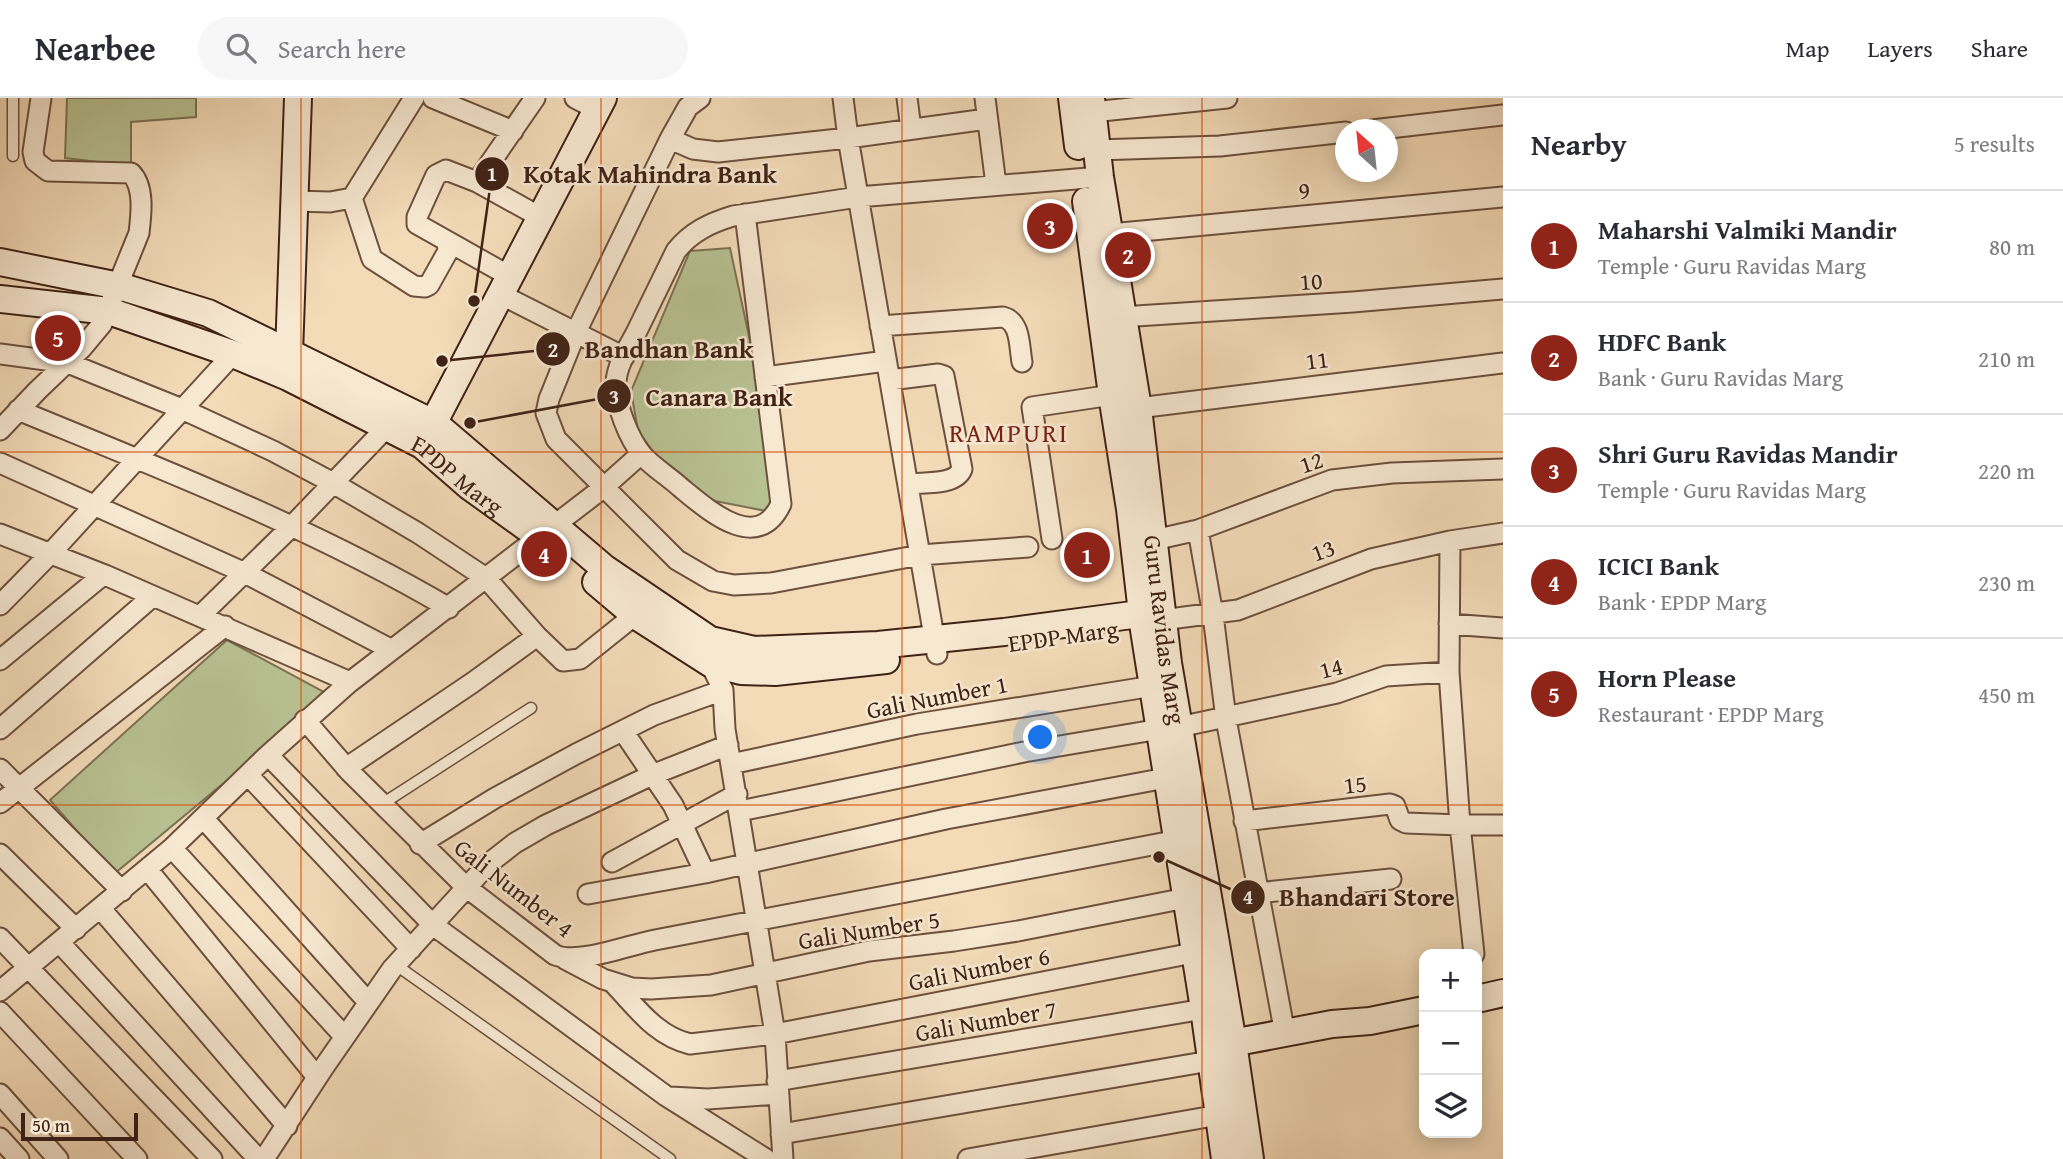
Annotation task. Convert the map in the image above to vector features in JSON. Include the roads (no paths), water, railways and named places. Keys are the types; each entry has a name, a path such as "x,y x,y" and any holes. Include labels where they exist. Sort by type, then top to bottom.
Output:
{"main road":[{"path":"289,354 298,98"},
{"path":"428,434 542,218 592,102"},
{"name":"Guru Ravidas Marg","path":"1085,103 1097,150 1091,178 1110,234 1121,317 1138,408 1154,540 1153,686 1170,728 1166,778 1178,840 1193,953 1204,1009 1250,1159"},
{"name":"Guru Ravidas Marg","path":"1085,103 1112,396 1130,509 1153,620 1218,1050 1219,1115 1224,1159"},
{"name":"EPDP Marg","path":"0,262 119,286 208,313 289,354 428,434 547,530 622,581 710,651 741,671 775,672 1132,615 1153,620"},
{"name":"EPDP Marg","path":"0,299 109,311 233,354 288,377 386,428 428,434"},
{"name":"EPDP Marg","path":"547,530 635,615 710,651"},
{"path":"1482,993 1503,981"},
{"path":"1332,1024 1367,1010 1419,999"},
{"path":"1218,1050 1332,1024 1370,1021 1419,1011"}],"street":[{"path":"0,430 93,337 109,311 139,233 140,189 137,180 127,172 48,171 35,162 33,152 41,98"},
{"path":"295,201 330,202 352,198 414,98"},
{"path":"433,98 513,131"},
{"path":"477,182 535,98"},
{"path":"699,98 688,107 670,139 576,332 546,413 556,439 677,560 713,582 734,585 771,583 920,555 1028,547"},
{"path":"843,98 937,647"},
{"path":"907,98 911,129"},
{"path":"985,98 996,184"},
{"path":"1085,103 1227,98"},
{"path":"1398,127 1503,115"},
{"path":"670,139 693,149 718,152 988,119"},
{"path":"1097,150 1220,146 1335,133"},
{"path":"542,218 477,182 446,170 436,175 416,220 419,226 447,242 576,332 624,357"},
{"path":"745,214 781,504 774,517 760,525 742,526 713,513 641,454 622,418 618,400 617,372 676,251 689,236 716,221 745,214 858,197 1091,178"},
{"name":"9","path":"1110,234 1503,197"},
{"path":"352,198 372,259 414,286 429,285 448,251 447,242"},
{"name":"10","path":"1121,317 1503,289"},
{"path":"880,326 1003,317 1011,319 1016,325 1022,362"},
{"path":"0,354 68,363 182,409 333,483 418,533 486,578 563,661 574,661 635,615"},
{"path":"0,605 50,555 233,354"},
{"name":"11","path":"1138,408 1503,363"},
{"path":"765,377 888,370 944,376 962,469 960,475 953,479 908,484"},
{"path":"1052,539 1032,407 1112,396"},
{"path":"18,410 137,458 292,526 377,568 449,608"},
{"path":"200,616 292,526 386,428"},
{"path":"0,991 148,870 305,720 350,682 603,488 641,454"},
{"path":"0,463 245,573 392,650"},
{"name":"12","path":"1154,540 1198,530 1332,480 1392,473 1496,470"},
{"path":"1198,530 1213,615 1226,719 1285,1034"},
{"name":"13","path":"1153,620 1238,610 1371,559 1450,541 1503,533"},
{"path":"0,534 225,626 350,682"},
{"path":"1450,541 1449,672 1460,825 1473,949"},
{"path":"0,660 103,575"},
{"path":"0,729 153,596"},
{"path":"1449,624 1503,628"},
{"path":"0,803 225,626"},
{"path":"346,768 537,636"},
{"path":"710,651 723,690 729,755 748,864 752,922 766,972 775,1034 783,1159"},
{"name":"14","path":"612,862 682,823 738,803 1226,719 1355,688 1386,676 1449,672"},
{"name":"Gali Number 1","path":"264,1159 344,1037 396,965 488,864 515,843 546,825 652,775 729,755 1153,686"},
{"path":"420,844 531,778 654,715 723,690"},
{"name":"Gali Number 4","path":"305,720 346,768 466,887 555,955 564,959 582,958 644,942 1178,840"},
{"path":"623,731 682,823 705,873"},
{"path":"268,755 433,925 666,1096 766,1159"},
{"path":"0,769 122,891"},
{"path":"248,775 411,948"},
{"path":"588,894 748,864 946,819 1166,778"},
{"name":"15","path":"1244,821 1390,804 1395,806 1400,820 1406,823 1460,825"},
{"path":"204,819 368,1002"},
{"path":"1460,825 1503,825"},
{"path":"172,848 344,1037"},
{"path":"0,854 76,929"},
{"path":"148,870 317,1077"},
{"path":"1257,893 1391,879"},
{"name":"Gali Number 5","path":"564,959 614,984 651,989 711,985 869,951 992,935 1186,898"},
{"path":"101,909 287,1126"},
{"path":"0,938 212,1159"},
{"path":"60,943 258,1159"},
{"name":"Gali Number 6","path":"614,984 655,1028 678,1041 690,1044 775,1034 1193,953"},
{"name":"Gali Number 7","path":"666,1096 708,1099 1204,1009"},
{"path":"0,1012 137,1159"},
{"path":"781,1134 1218,1050"},
{"path":"0,1094 58,1159"},
{"path":"968,1159 1219,1115"},
{"path":"0,1138 19,1159"}],"lane":[{"path":"13,98 13,156"},
{"path":"382,805 531,708"},
{"path":"396,965 670,1159"}],"place":[{"name":"Shri Guru Ravidas Mandir","path":"1050,226"},
{"name":"HDFC Bank","path":"1128,255"},
{"name":"Kotak Mahindra Bank","path":"474,301"},
{"name":"Horn Please","path":"58,338"},
{"name":"Bandhan Bank","path":"442,361"},
{"name":"Canara Bank","path":"470,423"},
{"name":"ICICI Bank","path":"544,554"},
{"name":"Maharshi Valmiki Mandir","path":"1087,555"},
{"name":"Bhandari Store","path":"1159,857"}],"district":[{"name":"RAMPURI","path":"1009,432"}]}
